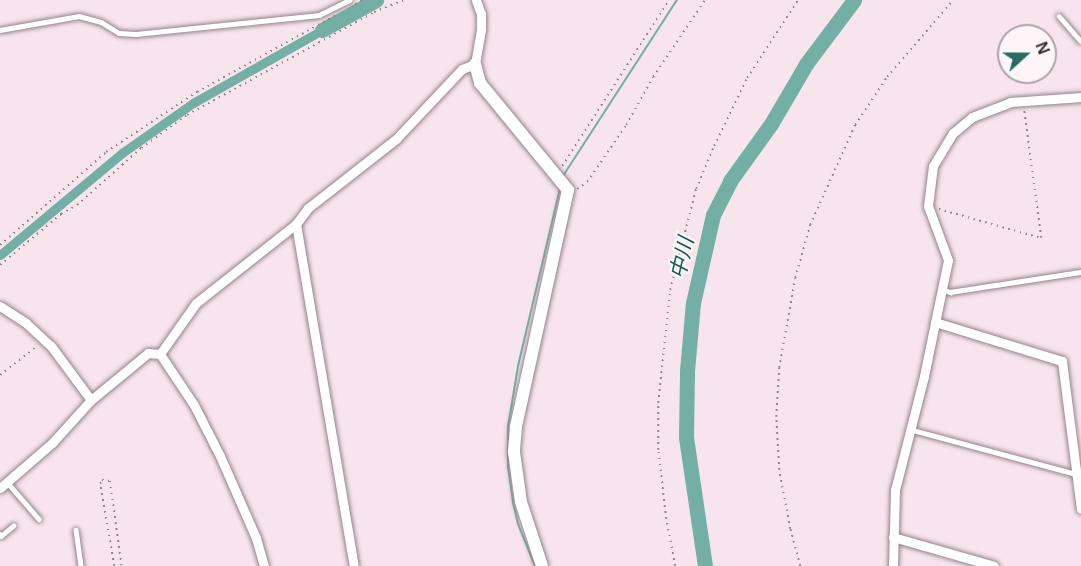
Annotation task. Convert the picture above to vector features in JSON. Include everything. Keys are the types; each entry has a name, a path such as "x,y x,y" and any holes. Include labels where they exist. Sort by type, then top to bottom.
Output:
{"street":[{"path":"476,0 481,15 475,64 480,83 562,182 516,427 514,452 520,502 542,566"},
{"path":"160,354 196,303 296,224 308,208 396,139 462,69 475,64"},
{"path":"892,566 895,490 935,322 947,254 928,206 933,166 952,133 978,114 1023,100 1081,97"},
{"path":"296,224 354,566"},
{"path":"0,306 45,340 91,400"},
{"path":"935,322 1062,361 1081,509"},
{"path":"3,485 52,443 91,400 148,353 160,354"},
{"path":"160,354 194,405 220,456 256,538 264,566"},
{"path":"893,537 994,566"}],"lane":[{"path":"0,30 80,16 101,22 119,33 136,34 319,15 352,2"},
{"path":"1059,16 1081,41"},
{"path":"942,289 950,292 1081,272"},
{"path":"909,429 1078,474"},
{"path":"3,485 39,519"},
{"path":"0,534 2,536 13,526"},
{"path":"76,530 81,566"}],"path":[{"path":"352,2 362,0"},
{"path":"0,265 61,214 77,205 141,148 187,116 374,12 404,0"},
{"path":"669,0 562,182 582,188 587,182 633,115 674,43 705,0"},
{"path":"675,566 666,519 658,450 664,336 673,280 696,189 714,146 747,78 798,0"},
{"path":"800,566 790,529 779,470 776,417 779,368 795,279 810,225 829,178 855,125 887,77 953,0"},
{"path":"0,245 106,152 198,92 345,10"},
{"path":"928,206 1041,238 1023,100"},
{"path":"0,375 45,340"},
{"path":"114,566 100,484 102,480 110,482 122,566"}],"waterway":[{"path":"322,30 376,0"},
{"path":"563,176 677,0"},
{"name":"中川","path":"705,566 686,437 687,371 693,303 713,215 730,181 771,124 806,64 854,0"},
{"path":"0,255 122,153 193,103 322,30"},
{"path":"535,566 518,524 513,502 508,468 508,427 518,366 560,188"}]}
